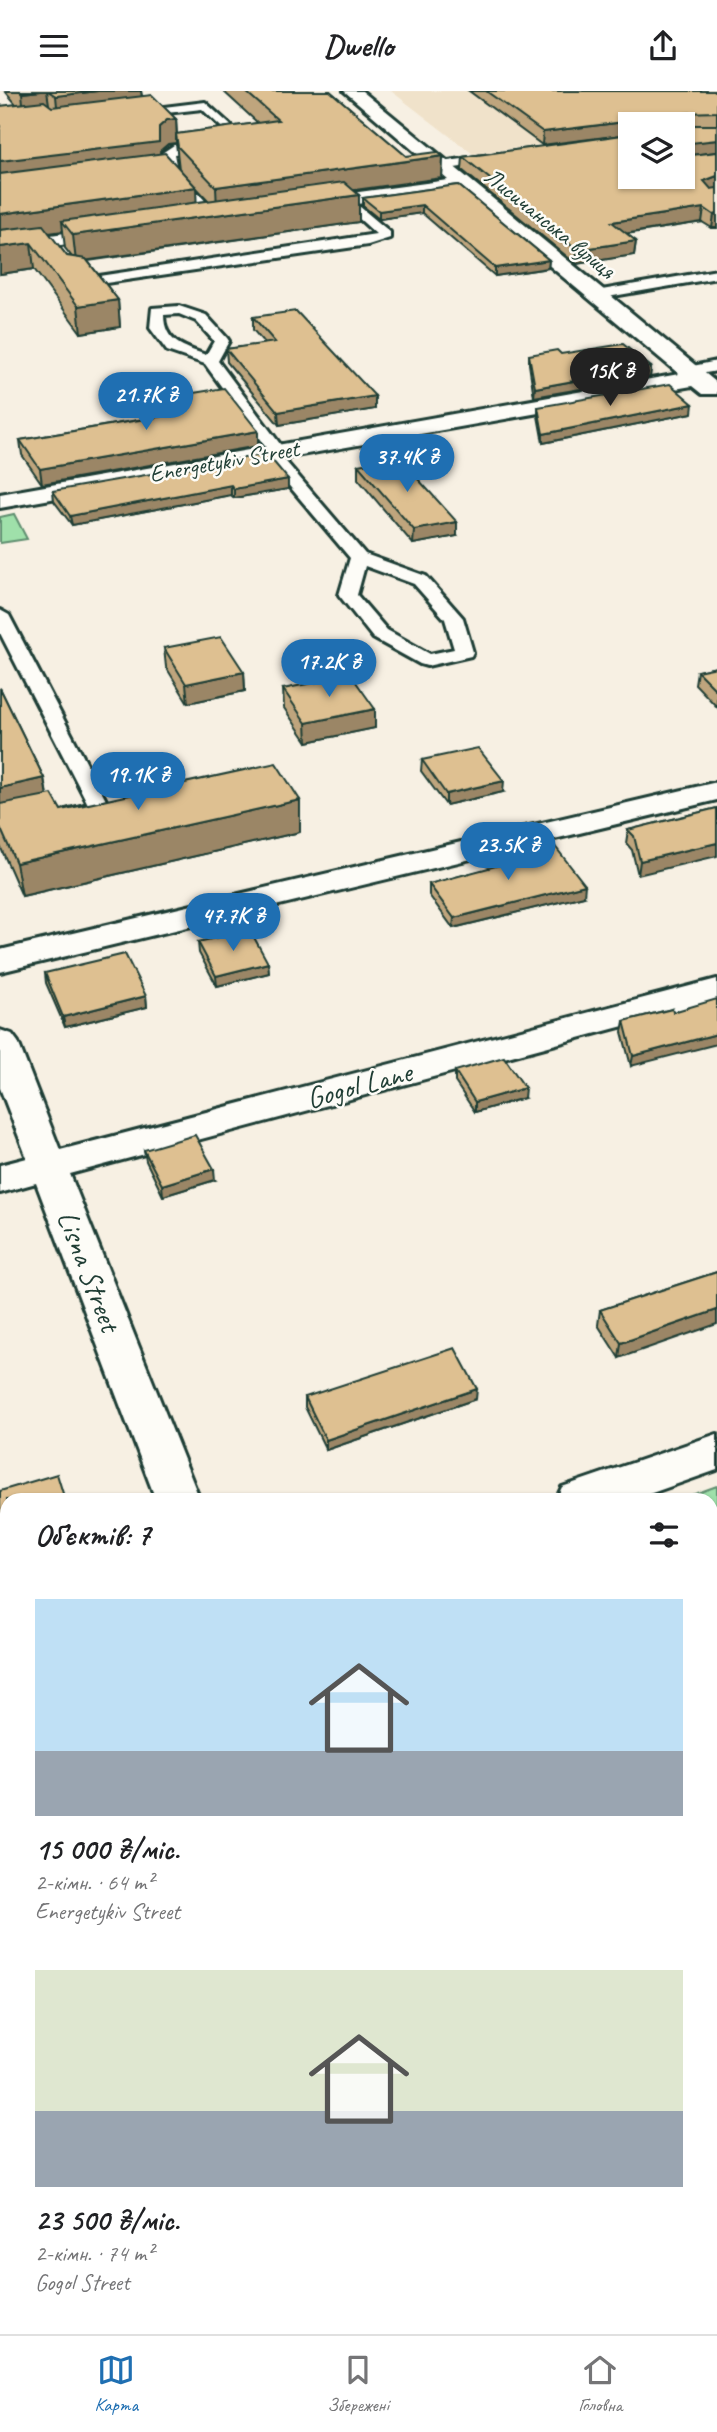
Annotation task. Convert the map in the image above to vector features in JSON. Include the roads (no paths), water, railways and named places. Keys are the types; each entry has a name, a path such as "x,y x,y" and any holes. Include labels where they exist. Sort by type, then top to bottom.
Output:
{"street":[{"name":"Лисичанська вулиця","path":"352,91 603,301 701,371 717,395"},
{"path":"293,207 461,184"},
{"path":"186,222 220,217"},
{"path":"0,248 56,250 131,229"},
{"name":"Energetykiv Street","path":"0,501 701,371"},
{"path":"0,961 717,791"},
{"name":"Gogol Lane","path":"0,1179 717,990"},
{"name":"Lisna Street","path":"0,1042 175,1493"},
{"path":"598,1493 717,1452"}],"lane":[{"path":"123,115 205,105 242,141 174,149 168,153 165,171 220,217"},
{"path":"441,166 510,157"},
{"path":"56,250 77,278 99,280 131,278 368,241 385,235 347,200"},
{"path":"603,301 717,274"},
{"path":"603,301 717,289"},
{"path":"210,361 222,341 206,321 187,304 157,311 157,328 172,348 210,361 274,452 359,558 419,580 454,618 464,652 427,660 380,634 348,594 359,558"},
{"path":"0,615 107,806 50,819"}]}
